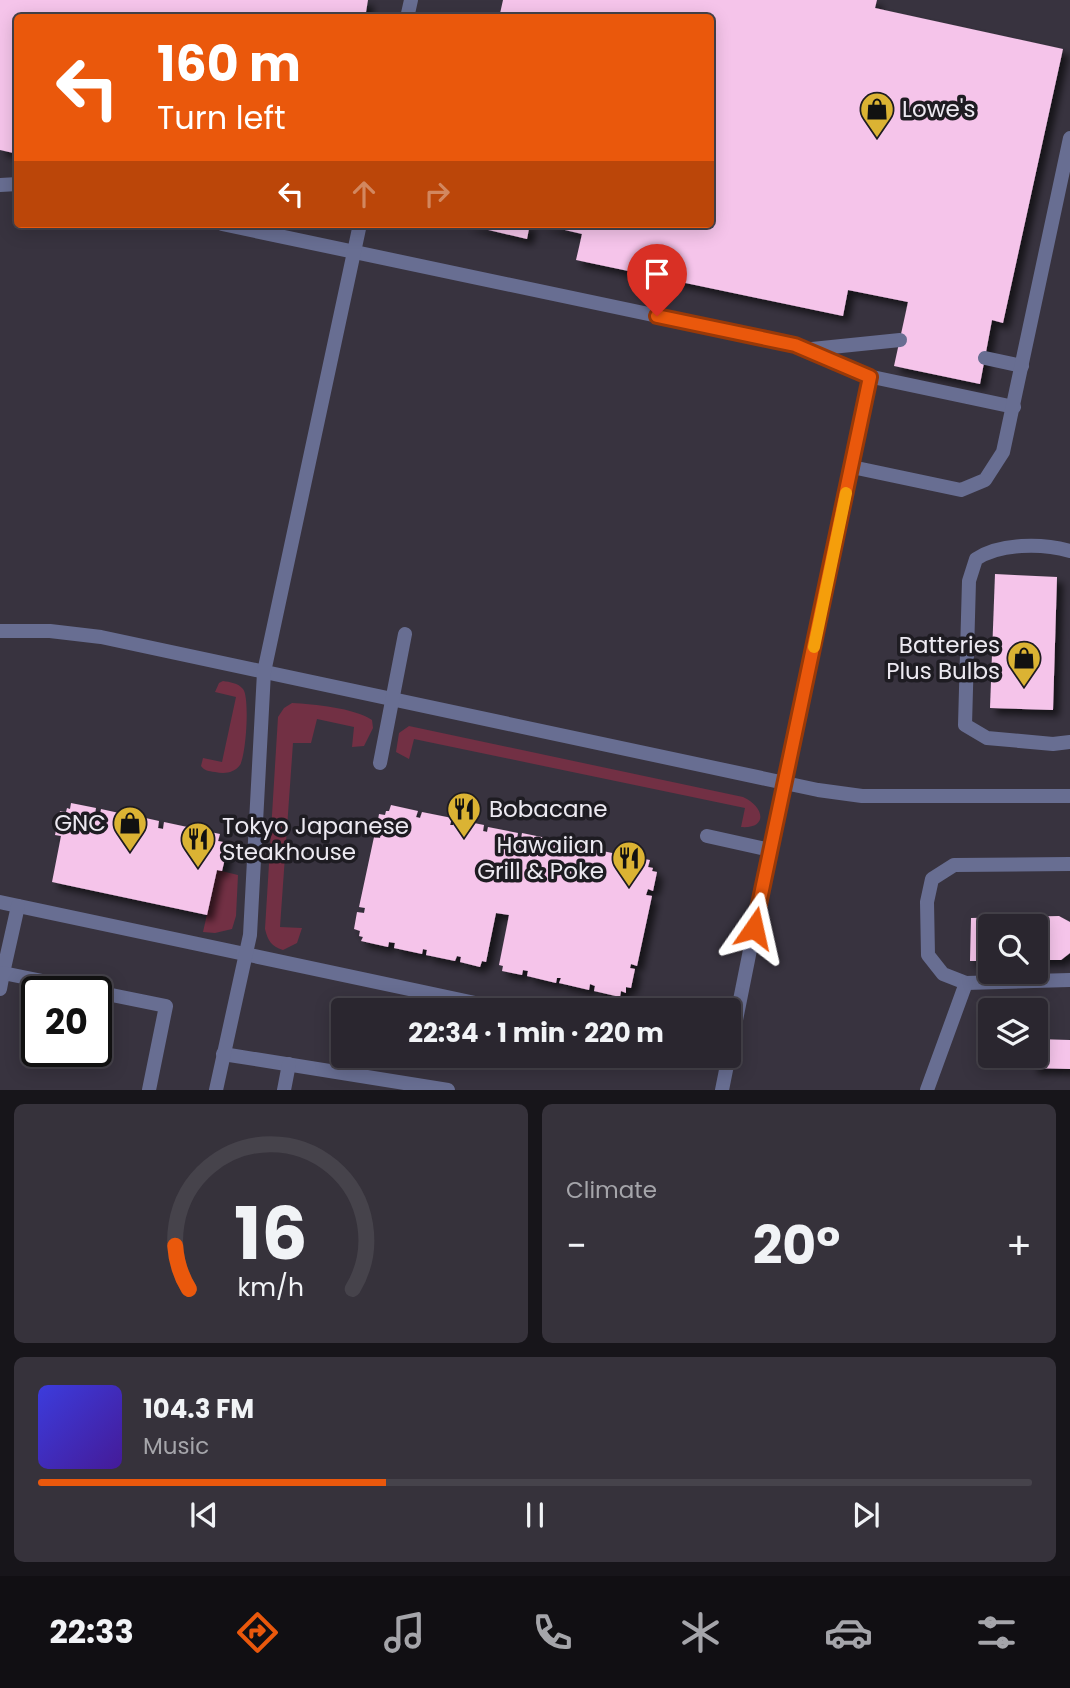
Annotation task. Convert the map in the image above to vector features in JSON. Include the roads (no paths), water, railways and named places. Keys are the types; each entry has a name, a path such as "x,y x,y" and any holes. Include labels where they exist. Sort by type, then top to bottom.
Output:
{"lane":[{"path":"852,467 961,490 985,480 1003,452 1070,138"},
{"path":"241,228 807,349 870,377 1014,407"},
{"path":"216,1090 250,934 264,672 359,228"},
{"path":"807,349 900,340"},
{"path":"985,358 1022,366"},
{"path":"736,998 786,783 870,377"},
{"path":"1070,551 1021,546 986,552 975,559 969,581 965,725 988,738 1054,744 1070,742"},
{"path":"0,631 50,631 101,637 786,783 862,796 1070,796"},
{"path":"380,763 405,634"},
{"path":"707,836 770,850"},
{"path":"1070,864 954,866 932,879 927,902 928,955 943,974 966,983 1070,980"},
{"path":"0,902 452,998"},
{"path":"0,989 1,973 18,906"},
{"path":"1,973 166,1006 149,1090"},
{"path":"927,1090 966,983"},
{"path":"223,1054 448,1090"},
{"path":"284,1090 289,1064"},
{"path":"722,1090 723,1068"}],"place":[{"name":"Lowe's","path":"877,139"},
{"name":"Batteries Plus Bulbs","path":"1024,688"},
{"name":"Bobacane","path":"464,839"},
{"name":"GNC","path":"130,853"},
{"name":"Tokyo Japanese Steakhouse","path":"198,869"},
{"name":"Hawaiian Grill & Poke","path":"629,888"}]}
